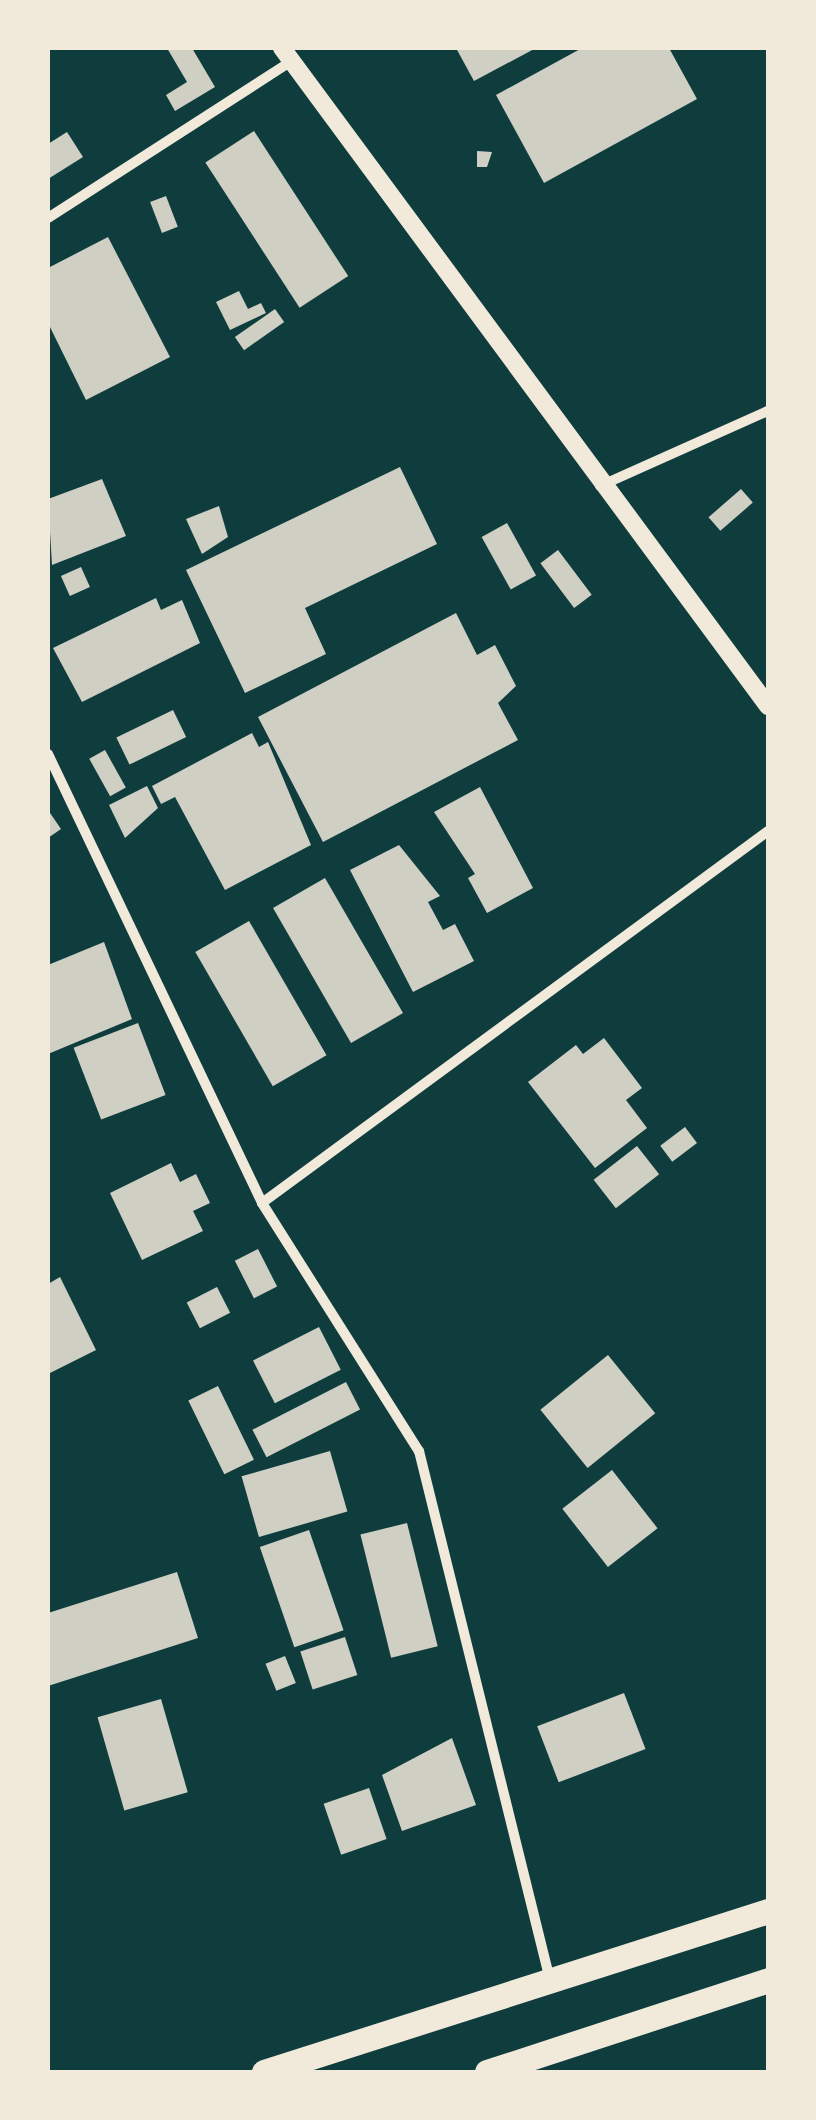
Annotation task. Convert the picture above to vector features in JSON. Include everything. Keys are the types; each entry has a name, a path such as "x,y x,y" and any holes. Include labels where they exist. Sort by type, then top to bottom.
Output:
{"main road":[{"path":"264,2072 768,1911"},
{"path":"487,2072 768,1980"}],"street":[{"path":"48,218 286,54 599,486 768,706"},
{"path":"599,486 768,412"},
{"path":"48,754 262,1204 420,1451 550,1980"},
{"path":"262,1204 768,831"}],"building":[{"path":"167,48 192,48 215,87 175,111 166,95 187,82"},
{"path":"456,48 536,48 474,81"},
{"path":"582,48 669,48 697,99 544,183 496,95"},
{"path":"254,131 348,276 300,308 205,163"},
{"path":"67,132 83,157 48,179 48,144"},
{"path":"477,151 492,152 487,167 477,167"},
{"path":"166,196 178,227 162,233 150,202"},
{"path":"108,237 170,357 86,400 48,323 48,268"},
{"path":"239,291 248,309 261,303 266,313 230,330 216,302"},
{"path":"275,309 284,322 244,350 235,337"},
{"path":"400,467 437,544 305,608 326,654 245,693 186,570"},
{"path":"102,479 126,536 52,565 48,499"},
{"path":"741,489 753,503 720,531 709,517"},
{"path":"219,506 228,537 202,554 186,519"},
{"path":"507,523 536,575 511,590 482,537"},
{"path":"558,550 592,595 574,608 540,563"},
{"path":"81,567 90,587 70,596 61,576"},
{"path":"156,598 161,610 182,600 200,643 82,702 53,648"},
{"path":"456,613 477,655 495,645 516,686 498,703 518,740 323,842 258,717"},
{"path":"173,710 186,737 130,765 116,738"},
{"path":"252,733 259,747 268,742 311,845 225,890 175,797 161,804 152,786"},
{"path":"105,750 126,788 110,796 89,759"},
{"path":"147,786 158,808 125,838 109,805"},
{"path":"480,787 533,888 487,913 468,878 475,874 434,812"},
{"path":"48,810 61,829 48,838"},
{"path":"399,845 440,896 428,902 443,930 455,924 474,961 413,992 350,870"},
{"path":"325,878 403,1013 351,1043 273,908"},
{"path":"249,921 326,1055 273,1086 195,952"},
{"path":"104,942 132,1019 48,1054 48,965"},
{"path":"138,1023 166,1095 101,1120 74,1048"},
{"path":"604,1038 642,1088 626,1100 647,1128 595,1168 528,1082 576,1045 583,1054"},
{"path":"685,1127 697,1143 672,1162 660,1146"},
{"path":"637,1146 659,1174 616,1208 594,1180"},
{"path":"171,1163 180,1182 196,1174 210,1203 193,1211 203,1231 142,1260 110,1193"},
{"path":"258,1249 277,1286 254,1298 235,1261"},
{"path":"60,1277 96,1350 48,1374 48,1284"},
{"path":"217,1287 230,1313 200,1328 187,1302"},
{"path":"319,1327 341,1370 275,1403 253,1361"},
{"path":"608,1355 655,1413 588,1468 540,1410"},
{"path":"346,1382 360,1410 267,1457 252,1430"},
{"path":"218,1386 254,1460 224,1474 188,1400"},
{"path":"330,1451 347,1512 259,1537 242,1476"},
{"path":"612,1470 658,1528 608,1567 562,1509"},
{"path":"407,1523 438,1646 391,1658 360,1535"},
{"path":"309,1530 344,1630 294,1647 260,1547"},
{"path":"177,1572 198,1638 48,1686 48,1613"},
{"path":"345,1637 357,1675 313,1690 300,1652"},
{"path":"285,1656 296,1683 276,1691 266,1664"},
{"path":"624,1693 646,1749 559,1782 537,1726"},
{"path":"161,1699 188,1792 124,1810 98,1717"},
{"path":"452,1738 476,1805 402,1831 382,1775"},
{"path":"369,1788 387,1839 341,1855 324,1804"}]}
